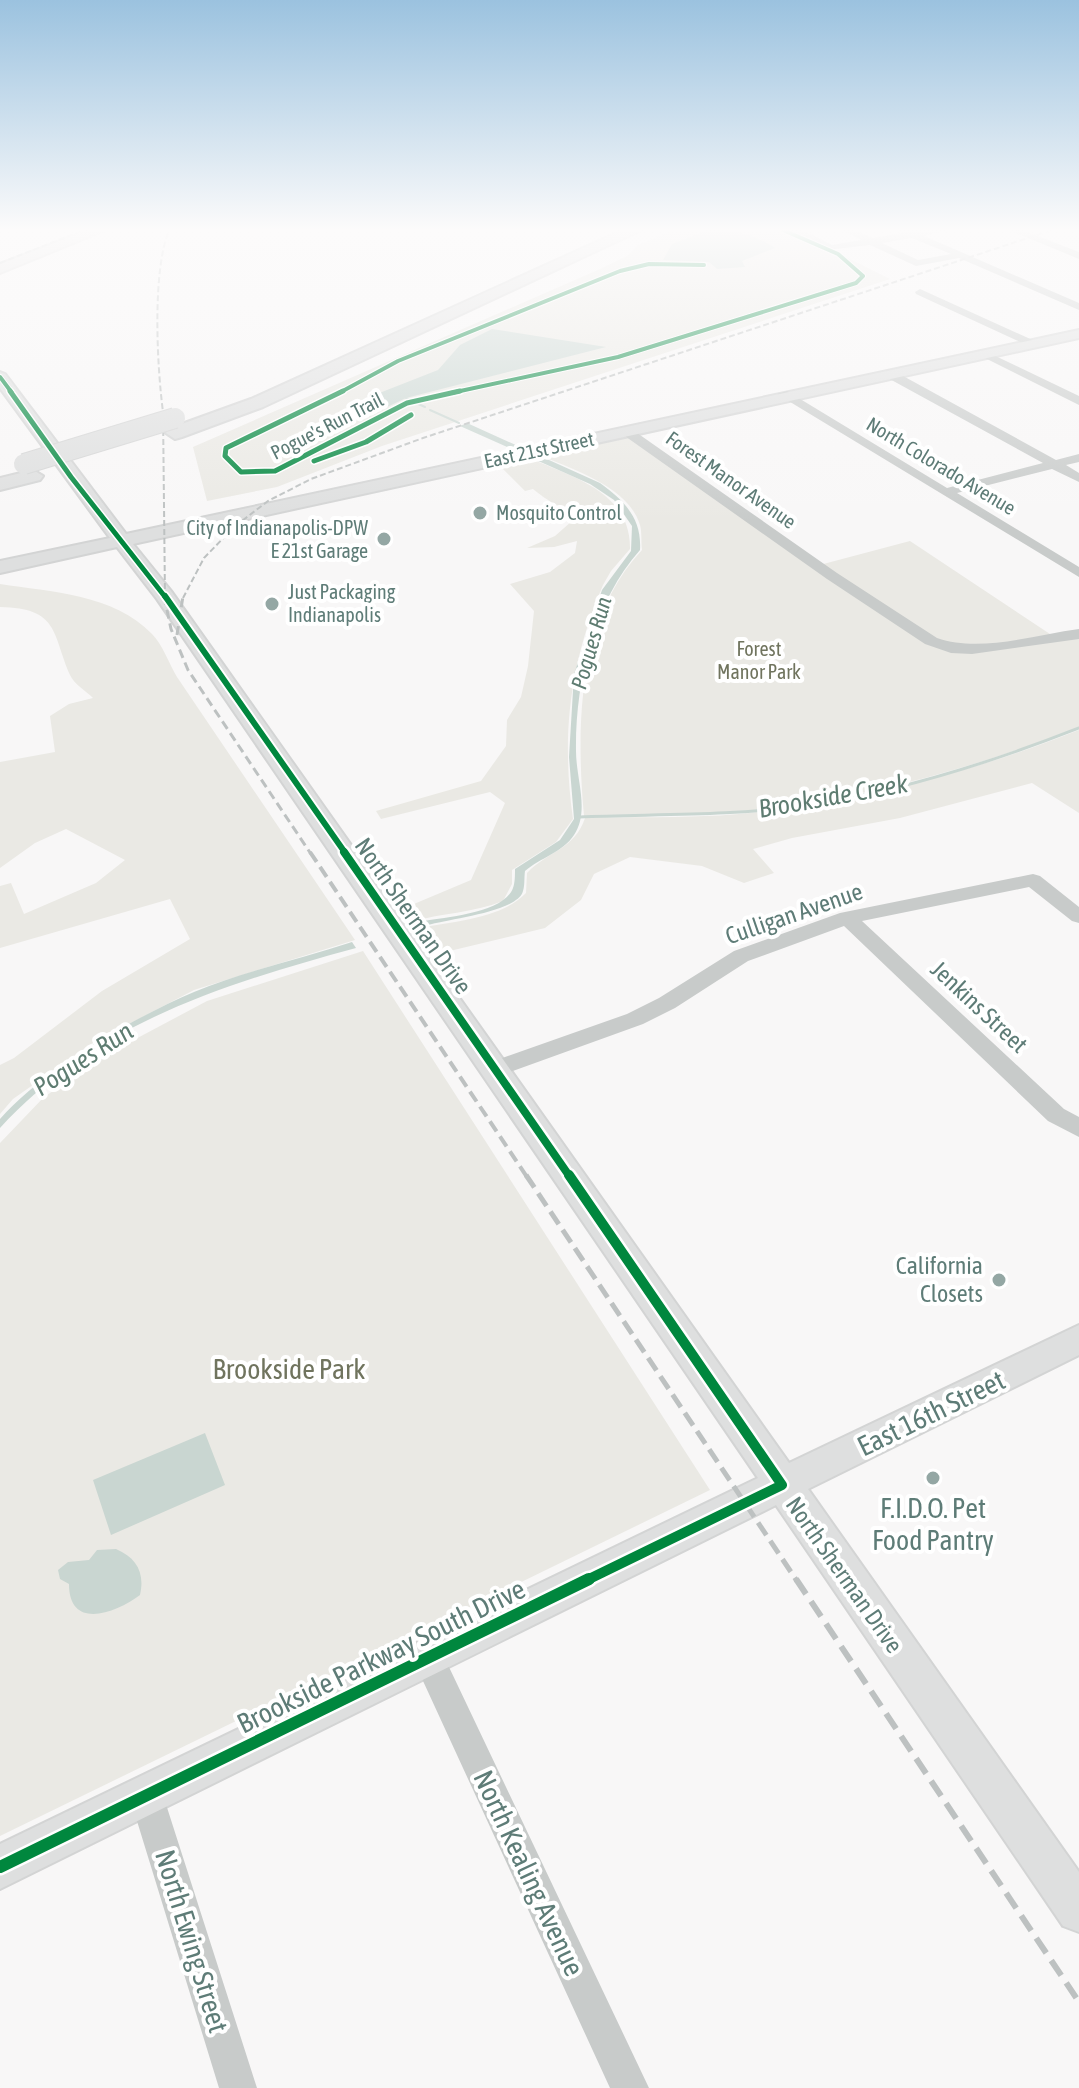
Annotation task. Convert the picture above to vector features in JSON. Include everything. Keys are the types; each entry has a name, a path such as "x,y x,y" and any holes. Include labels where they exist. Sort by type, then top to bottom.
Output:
{"highway":[{"path":"175,426 389,327"},
{"path":"0,484 28,470 257,403 422,327"},
{"path":"0,470 28,470"}],"main road":[{"name":"East 21st Street","path":"0,567 786,395 1076,337"},
{"name":"North Sherman Drive","path":"0,377 6,396 164,595 1079,1910"},
{"name":"East 16th Street","path":"782,1485 1079,1339"},
{"name":"Brookside Parkway South Drive","path":"0,1867 782,1485"}],"street":[{"path":"997,327 1033,344"},
{"path":"985,354 1079,401"},
{"path":"890,374 1079,478"},
{"name":"North Colorado Avenue","path":"786,395 1079,573"},
{"name":"Forest Manor Avenue","path":"626,431 924,638 940,645 972,649 1079,634"},
{"path":"946,492 1079,458"},
{"name":"Culligan Avenue","path":"496,1069 645,1015 741,956 847,918 1033,880 1079,917"},
{"name":"Jenkins Street","path":"847,918 1056,1115 1079,1128"},
{"name":"North Kealing Avenue","path":"428,1657 630,2088"},
{"name":"North Ewing Street","path":"146,1795 238,2088"}],"green space":[{"path":"466,327 743,327 382,446 277,487 207,501 193,447"},
{"name":"Forest Manor Park","path":"627,436 812,567 910,541 1053,636 1079,636 1079,727 964,767 847,796 722,813 584,816 582,711 593,641 604,608 642,550 641,531 634,511 612,490 583,473 540,455"},
{"path":"529,458 596,489 621,513 628,530 630,549 603,585 576,671 571,699 568,758 573,819 556,842 512,870 512,884 503,901 411,922 402,909 471,880 505,803 490,792 381,819 376,811 481,781 506,746 507,720 521,697 528,666 534,611 510,584 550,572 575,553 577,541 554,547 527,548 555,536 572,521 559,507 533,489 525,491 499,465"},
{"path":"0,584 101,603 137,621 156,638 177,677 355,940 194,990 91,1044 13,1099 0,1114 0,1065 14,1058 102,991 190,939 170,899 0,948 0,886 11,883 24,914 96,883 125,860 66,829 35,843 0,868 0,762 55,752 50,716 69,704 93,698 72,678 55,635 43,618 19,608 0,607"},
{"path":"1079,730 1079,813 1032,783 900,818 792,838 753,849 774,873 744,883 702,866 630,857 594,874 581,900 545,928 433,955 415,929 489,914 515,902 526,893 527,873 575,837 585,818 745,814 847,798 964,770"},
{"name":"Brookside Park","path":"363,951 710,1490 0,1836 0,1143 44,1097 113,1051 207,1001"}],"shaded area":[{"path":"492,329 606,347 406,398 368,416 345,413 359,401 438,370 460,345"},
{"path":"467,423 600,483 617,497 635,520 640,550 610,593 590,644 579,698 576,751 582,805 579,826 574,835 564,846 525,871 523,891 509,904 481,914 428,925 424,921 474,912 499,903 513,888 515,869 560,840 574,819 569,757 574,674 602,590 631,551 632,526 614,500 590,484 460,426"},
{"path":"352,942 356,948 211,993 120,1034 37,1092 0,1128 0,1119 18,1100 117,1030 194,992"},
{"path":"205,1433 225,1485 111,1535 93,1480"},
{"path":"116,1549 138,1567 140,1595 107,1612 85,1613 71,1599 69,1584 60,1579 58,1570 68,1562 89,1560 97,1550"}],"waterway":[{"name":"Pogues Run","path":"406,398 411,400"},
{"name":"Pogues Run","path":"416,403 425,407"},
{"name":"Pogues Run","path":"430,410 459,423"},
{"name":"Brookside Creek","path":"579,817 748,812 839,800 944,775 1079,728"}],"railway":[{"path":"157,327 163,412 165,598"},
{"path":"183,598 204,558 234,527 268,501 311,479 423,438 757,327"},
{"path":"164,596 171,629 188,670 311,854"},
{"path":"177,635 183,596"},
{"path":"310,852 527,1177"},
{"path":"526,1175 797,1581"},
{"path":"796,1579 1079,2002"}],"cycle path":[{"name":"Pogue's Run Trail","path":"481,327 398,361 373,377 226,448 225,456 241,472 275,471 407,403 618,357 713,327"},
{"path":"0,377 71,477 164,595 782,1485 0,1867"},
{"name":"Pogue's Run Trail","path":"314,461 366,442 411,415"}],"place":[{"name":"Mosquito Control","path":"480,513"},
{"name":"City of Indianapolis-DPW E 21st Garage","path":"384,539"},
{"name":"Just Packaging Indianapolis","path":"272,604"},
{"name":"California Closets","path":"999,1280"},
{"name":"F.I.D.O. Pet Food Pantry","path":"933,1478"}]}
